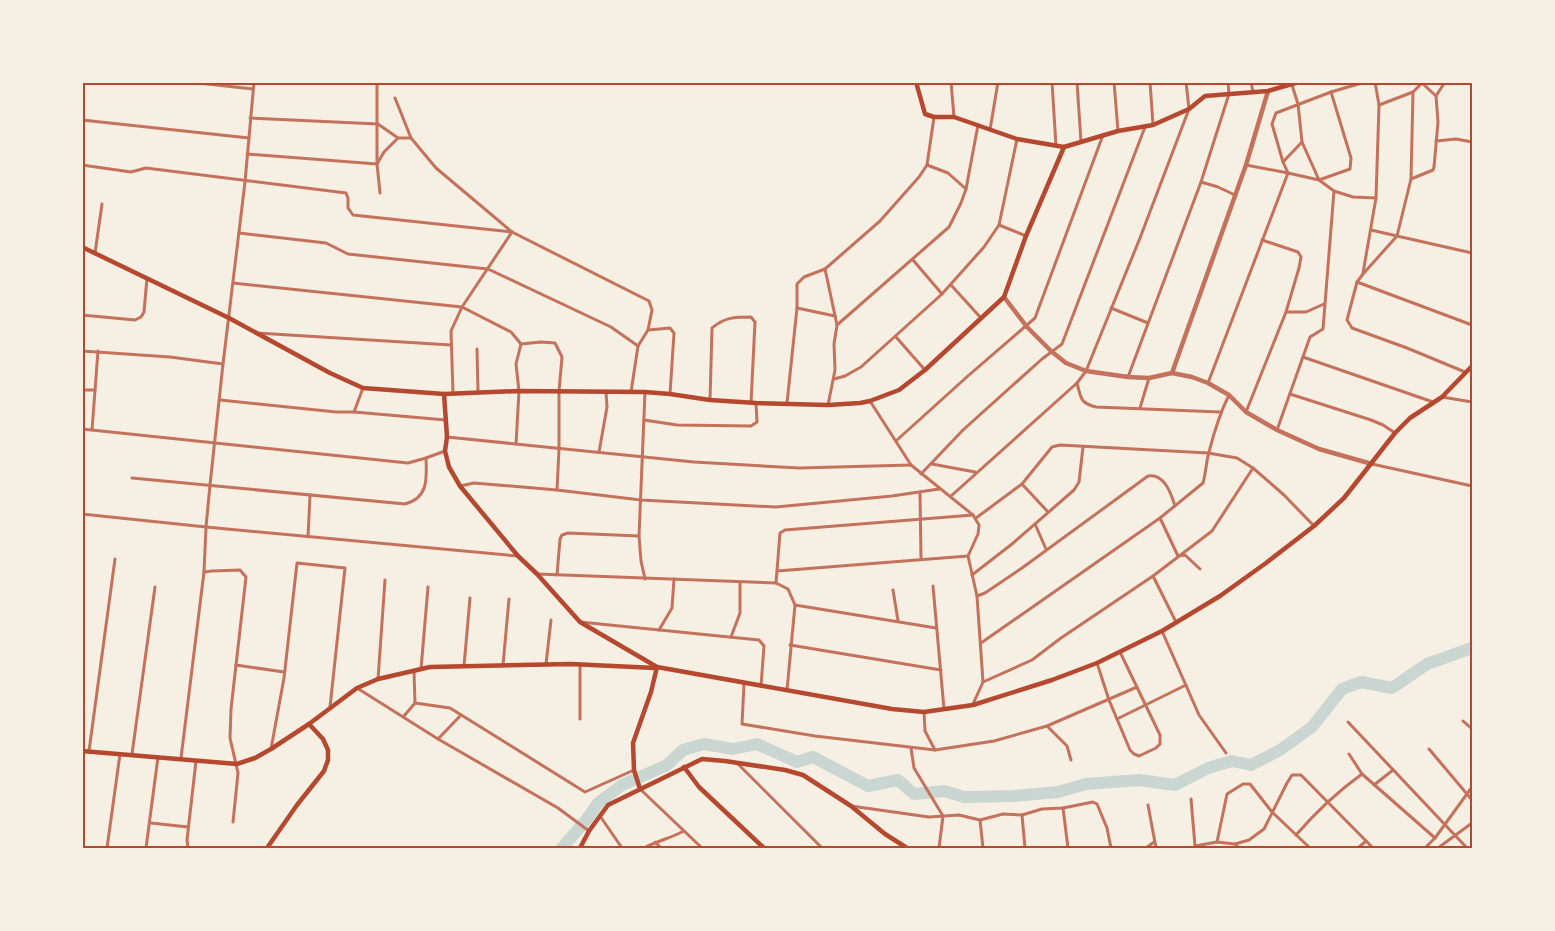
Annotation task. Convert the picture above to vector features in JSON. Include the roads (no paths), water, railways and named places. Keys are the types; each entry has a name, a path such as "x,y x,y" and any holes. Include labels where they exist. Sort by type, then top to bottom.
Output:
{"main road":[{"path":"916,82 925,114 934,117 954,117 1017,139 1056,146 1064,146 1118,131 1153,125 1189,109 1205,96 1268,91 1296,83"},
{"path":"82,247 229,318 330,373 363,388 444,394 519,391 644,392 710,400 828,405 870,401 899,390 925,370 1004,298 1026,236 1064,146"},
{"path":"82,750 236,764 255,758 271,749 357,688 378,679 430,667 580,665 656,668 892,709 924,712 973,705 1052,680 1097,663 1162,631 1220,596 1314,526 1344,498 1395,433 1410,418 1442,397 1472,366"},
{"path":"444,394 447,437 445,451 449,467 460,486 518,556 537,574 580,622 656,668"},
{"path":"640,789 634,770 633,743 651,692 656,668"},
{"path":"267,848 324,771 328,760 328,750 323,739 308,724"},
{"path":"580,848 589,830 608,805 702,759 785,770 803,775 851,806 885,834 908,848"},
{"path":"684,767 699,786 763,848"}],"street":[{"path":"189,82 253,88"},
{"path":"181,758 204,572 206,528 220,400 222,364 245,182 254,82"},
{"path":"377,82 377,164 380,193"},
{"path":"951,82 954,117"},
{"path":"990,130 998,82"},
{"path":"1052,82 1056,146"},
{"path":"1077,82 1081,142"},
{"path":"1114,82 1118,131"},
{"path":"1150,82 1153,125"},
{"path":"951,496 1077,384 1086,371 1140,238 1189,109 1186,82"},
{"path":"1128,377 1201,182 1229,94 1228,82"},
{"path":"1251,82 1253,93"},
{"path":"1208,383 1288,172 1283,162 1272,124 1276,113 1332,92 1366,82"},
{"path":"1363,274 1376,198 1379,104 1375,82"},
{"path":"1411,179 1433,170 1438,122 1436,96 1446,82"},
{"path":"1296,83 1302,142 1319,180"},
{"path":"1379,104 1413,92 1423,83 1436,96"},
{"path":"1172,373 1246,165 1268,91"},
{"path":"1319,180 1350,169 1351,158 1332,92"},
{"path":"1413,92 1411,179 1397,236 1358,282 1347,320 1352,328 1407,348 1466,373"},
{"path":"395,98 411,138 436,168 512,232 649,301 652,310 648,330 638,346 631,392"},
{"path":"787,403 797,308 797,284 804,277 825,270 880,221 919,177 927,165 934,117"},
{"path":"250,118 378,124 398,138 411,138"},
{"path":"82,120 249,138"},
{"path":"837,326 949,227 966,189 978,125"},
{"path":"921,474 963,430 1051,351 1062,344 1146,127"},
{"path":"897,440 1035,318 1103,135"},
{"path":"377,164 384,152 398,138"},
{"path":"834,378 845,376 861,367 896,337 951,285 984,247 999,224 1017,139"},
{"path":"1436,141 1456,139 1472,142"},
{"path":"1283,162 1302,142"},
{"path":"247,154 377,164"},
{"path":"82,165 130,172 146,168 245,182 346,193 348,208 353,215 512,232"},
{"path":"927,165 948,173 966,189"},
{"path":"1246,165 1288,172 1319,180 1334,191 1353,197 1376,198"},
{"path":"1201,182 1235,195"},
{"path":"1277,430 1310,337 1323,329 1334,191"},
{"path":"95,253 102,204"},
{"path":"999,224 1026,236"},
{"path":"1371,230 1472,253"},
{"path":"453,393 451,331 462,308 512,232"},
{"path":"239,233 326,243 348,254 488,269 611,327 638,346"},
{"path":"1246,412 1286,312 1300,268 1301,257 1298,252 1262,240"},
{"path":"913,260 942,294"},
{"path":"825,270 837,326 834,344 834,378 828,405"},
{"path":"82,316 135,320 141,317 144,312 147,278"},
{"path":"1358,282 1472,325"},
{"path":"233,283 462,308 511,332 521,344"},
{"path":"951,285 981,318"},
{"path":"1004,298 1027,326 1051,351 1066,363 1086,371 1128,377 1149,378 1172,373 1192,377 1208,383 1229,395 1246,412 1277,430 1319,449 1372,464 1472,486"},
{"path":"1286,312 1306,312 1324,304"},
{"path":"797,308 835,316"},
{"path":"1111,308 1148,323"},
{"path":"644,420 676,425 751,426 756,422 754,403 755,322 751,317 732,317 719,322 712,328 710,400"},
{"path":"648,330 670,328 674,333 670,394"},
{"path":"256,332 451,345"},
{"path":"896,337 925,370"},
{"path":"521,344 541,342 555,344 562,357 558,391 559,449 557,490"},
{"path":"516,444 519,391 516,364 521,344"},
{"path":"477,349 478,392"},
{"path":"82,351 170,357 222,364"},
{"path":"92,430 98,351"},
{"path":"1303,357 1433,402"},
{"path":"1140,408 1149,378"},
{"path":"1077,384 1082,400 1087,405 1096,407 1220,412"},
{"path":"354,412 363,388"},
{"path":"82,390 95,390"},
{"path":"599,452 607,407 606,392"},
{"path":"644,392 639,536 641,561 646,578"},
{"path":"1290,394 1371,420 1395,433"},
{"path":"981,643 1160,518 1202,483 1205,476 1208,453 1220,412 1229,395"},
{"path":"1442,397 1472,402"},
{"path":"220,400 336,412 446,420"},
{"path":"870,401 897,440 911,465 975,516 979,525 978,534 968,556 977,596 983,682 973,705"},
{"path":"82,430 408,463 445,451"},
{"path":"447,437 694,462 799,468 911,465"},
{"path":"776,583 780,533 785,530 975,516 1022,484 1052,447 1060,446 1208,453 1237,458 1253,468 1284,495 1314,526"},
{"path":"972,575 1074,490 1079,482 1082,448"},
{"path":"132,478 405,504 414,502 421,496 427,479 426,458"},
{"path":"932,464 976,472"},
{"path":"983,682 1032,660 1061,638 1153,576 1212,531 1253,468"},
{"path":"977,596 992,588 1148,476 1154,475 1159,477 1170,491 1175,506"},
{"path":"460,486 474,483 641,500 776,507 940,489"},
{"path":"1022,484 1048,512"},
{"path":"920,492 921,559"},
{"path":"308,537 310,495"},
{"path":"82,514 206,528 518,556"},
{"path":"1160,518 1178,556"},
{"path":"1035,524 1046,549"},
{"path":"556,575 560,538 568,532 639,536"},
{"path":"1178,556 1185,555 1200,569"},
{"path":"777,571 968,556"},
{"path":"88,751 115,560"},
{"path":"271,749 284,672 297,563 345,568 330,708"},
{"path":"204,572 212,570 240,570 246,577 232,701 230,738 238,773 233,822"},
{"path":"537,574 776,583 788,589 795,605 787,690"},
{"path":"1153,576 1176,622"},
{"path":"659,630 672,608 674,579"},
{"path":"378,679 386,580"},
{"path":"731,637 740,613 740,582"},
{"path":"933,586 944,710"},
{"path":"132,754 155,587"},
{"path":"421,669 428,587"},
{"path":"893,590 898,622"},
{"path":"464,667 470,598"},
{"path":"504,666 510,599"},
{"path":"795,605 936,628"},
{"path":"546,665 551,620"},
{"path":"580,622 759,640 764,646 761,686"},
{"path":"1162,631 1199,715 1226,753"},
{"path":"790,645 941,670"},
{"path":"1097,663 1130,750 1139,756 1156,748 1160,744 1160,735 1120,652"},
{"path":"236,665 284,672"},
{"path":"580,665 580,719"},
{"path":"404,716 415,704 414,671"},
{"path":"744,684 742,724 815,736 935,750 994,741 1047,726 1137,687"},
{"path":"1117,719 1186,685"},
{"path":"357,688 438,739 558,808 589,830"},
{"path":"415,704 450,708 585,792 634,770"},
{"path":"924,712 925,731 935,750"},
{"path":"438,739 461,715"},
{"path":"1463,721 1472,729"},
{"path":"1348,722 1467,848"},
{"path":"1047,726 1067,746 1072,760"},
{"path":"911,748 914,768 943,816 939,848"},
{"path":"1429,749 1472,800"},
{"path":"107,848 120,753"},
{"path":"1349,754 1362,774 1435,838"},
{"path":"146,848 158,756"},
{"path":"188,848 188,827 196,760"},
{"path":"738,763 822,848"},
{"path":"1374,785 1393,770"},
{"path":"1296,835 1327,802 1362,774"},
{"path":"1190,800 1195,847 1217,842 1235,844 1250,840 1264,829 1292,775 1301,775 1373,848"},
{"path":"1217,842 1227,794 1243,784 1250,784 1272,812 1310,848"},
{"path":"1428,848 1472,787"},
{"path":"640,789 702,848"},
{"path":"851,806 930,817 958,815 980,820 1004,814 1022,815 1042,809 1063,808 1093,802 1097,804 1107,828 1111,848"},
{"path":"1148,805 1156,848"},
{"path":"1063,808 1068,848"},
{"path":"599,815 622,848"},
{"path":"1022,815 1025,848"},
{"path":"980,820 984,848"},
{"path":"150,823 188,827"},
{"path":"1438,848 1472,824"},
{"path":"644,848 655,842 670,839 684,831"},
{"path":"1358,848 1366,841"},
{"path":"655,842 661,848"},
{"path":"1146,848 1154,842"},
{"path":"1235,844 1239,848"}],"waterway":[{"path":"562,848 598,803 622,785 667,765 683,750 704,744 733,749 757,744 797,762 813,757 868,786 898,780 914,794 944,791 964,797 1014,796 1058,792 1086,784 1139,780 1175,785 1208,768 1232,761 1251,765 1280,750 1312,727 1342,689 1361,682 1392,688 1427,664 1472,648"}]}
